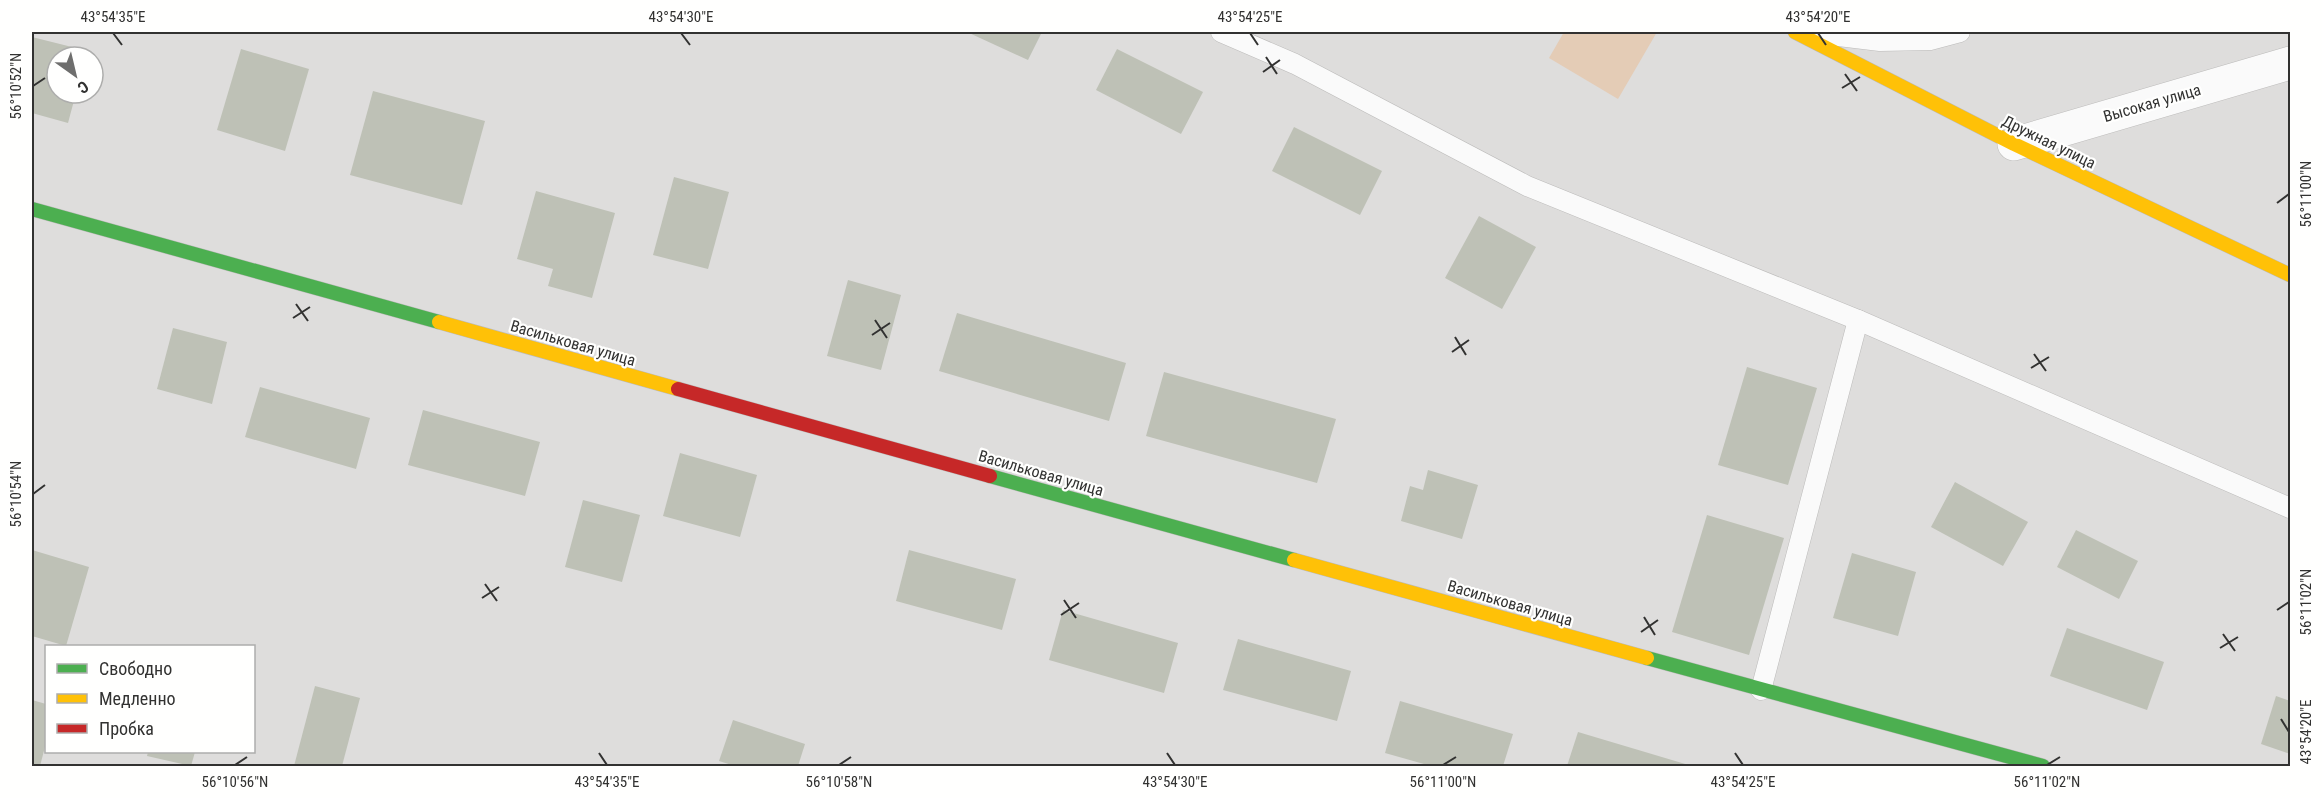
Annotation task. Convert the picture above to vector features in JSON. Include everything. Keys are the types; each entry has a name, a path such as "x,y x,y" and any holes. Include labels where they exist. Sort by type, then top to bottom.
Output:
{"street":[{"name":"Дружная улица","path":"1797,32 2014,144 2290,275"},
{"name":"Высокая улица","path":"2014,144 2290,63"},
{"name":"Васильковая улица","path":"32,209 1761,690 2043,766"}],"lane":[{"path":"1221,32 1295,64 1527,186 1858,320 2290,508"},
{"path":"1797,32 1880,41 1930,40 1960,32"},
{"path":"1761,690 1858,320"}],"shaded area":[{"path":"1564,32 1657,32 1618,99 1549,58"}],"building":[{"path":"967,32 1042,32 1028,60"},
{"path":"32,37 64,45 45,45 45,105 73,105 68,123 32,113"},
{"path":"241,49 309,69 285,151 217,130"},
{"path":"1117,49 1203,92 1181,134 1096,90"},
{"path":"373,91 485,121 462,205 350,175"},
{"path":"1294,127 1382,171 1360,215 1272,171"},
{"path":"674,177 729,192 708,269 653,255"},
{"path":"536,191 615,213 592,298 548,286 553,269 517,259"},
{"path":"1479,216 1536,247 1502,309 1445,278"},
{"path":"848,280 901,295 881,370 827,356"},
{"path":"957,313 1126,363 1109,421 939,371"},
{"path":"173,328 227,342 212,404 157,389"},
{"path":"1747,367 1817,388 1788,485 1718,465"},
{"path":"1164,372 1336,419 1317,483 1146,436"},
{"path":"260,387 370,418 356,469 245,437"},
{"path":"423,410 540,442 525,496 408,465"},
{"path":"680,453 757,475 740,537 663,516"},
{"path":"1428,470 1478,485 1462,539 1401,521 1410,486 1423,490"},
{"path":"1955,482 2028,522 2003,566 1931,527"},
{"path":"583,500 640,515 622,582 565,567"},
{"path":"1707,515 1784,538 1749,655 1672,632"},
{"path":"2076,530 2138,561 2119,599 2057,567"},
{"path":"32,550 89,567 66,645 32,636"},
{"path":"909,550 1016,579 1002,630 896,601"},
{"path":"1852,553 1916,572 1898,636 1833,618"},
{"path":"1063,610 1178,643 1164,693 1049,660"},
{"path":"2067,628 2164,662 2147,710 2050,676"},
{"path":"1238,639 1351,671 1337,721 1223,690"},
{"path":"315,686 360,698 342,766 294,766"},
{"path":"2276,696 2290,701 2290,754 2261,744"},
{"path":"32,700 45,704 45,747 40,766 32,766"},
{"path":"1400,701 1513,734 1503,766 1431,766 1385,753"},
{"path":"733,720 805,744 798,766 735,766 719,761"},
{"path":"1578,732 1692,766 1567,766"},
{"path":"148,753 195,753 191,766 147,756"}],"traffic: fast":[{"path":"32,209 439,322"},
{"path":"990,476 1294,560"},
{"path":"1647,658 2043,766"}],"traffic: slow":[{"path":"1795,32 2014,144 2290,275"},
{"path":"439,322 678,389"},
{"path":"1294,560 1647,658"}],"traffic: jam":[{"path":"678,389 990,476"}]}
